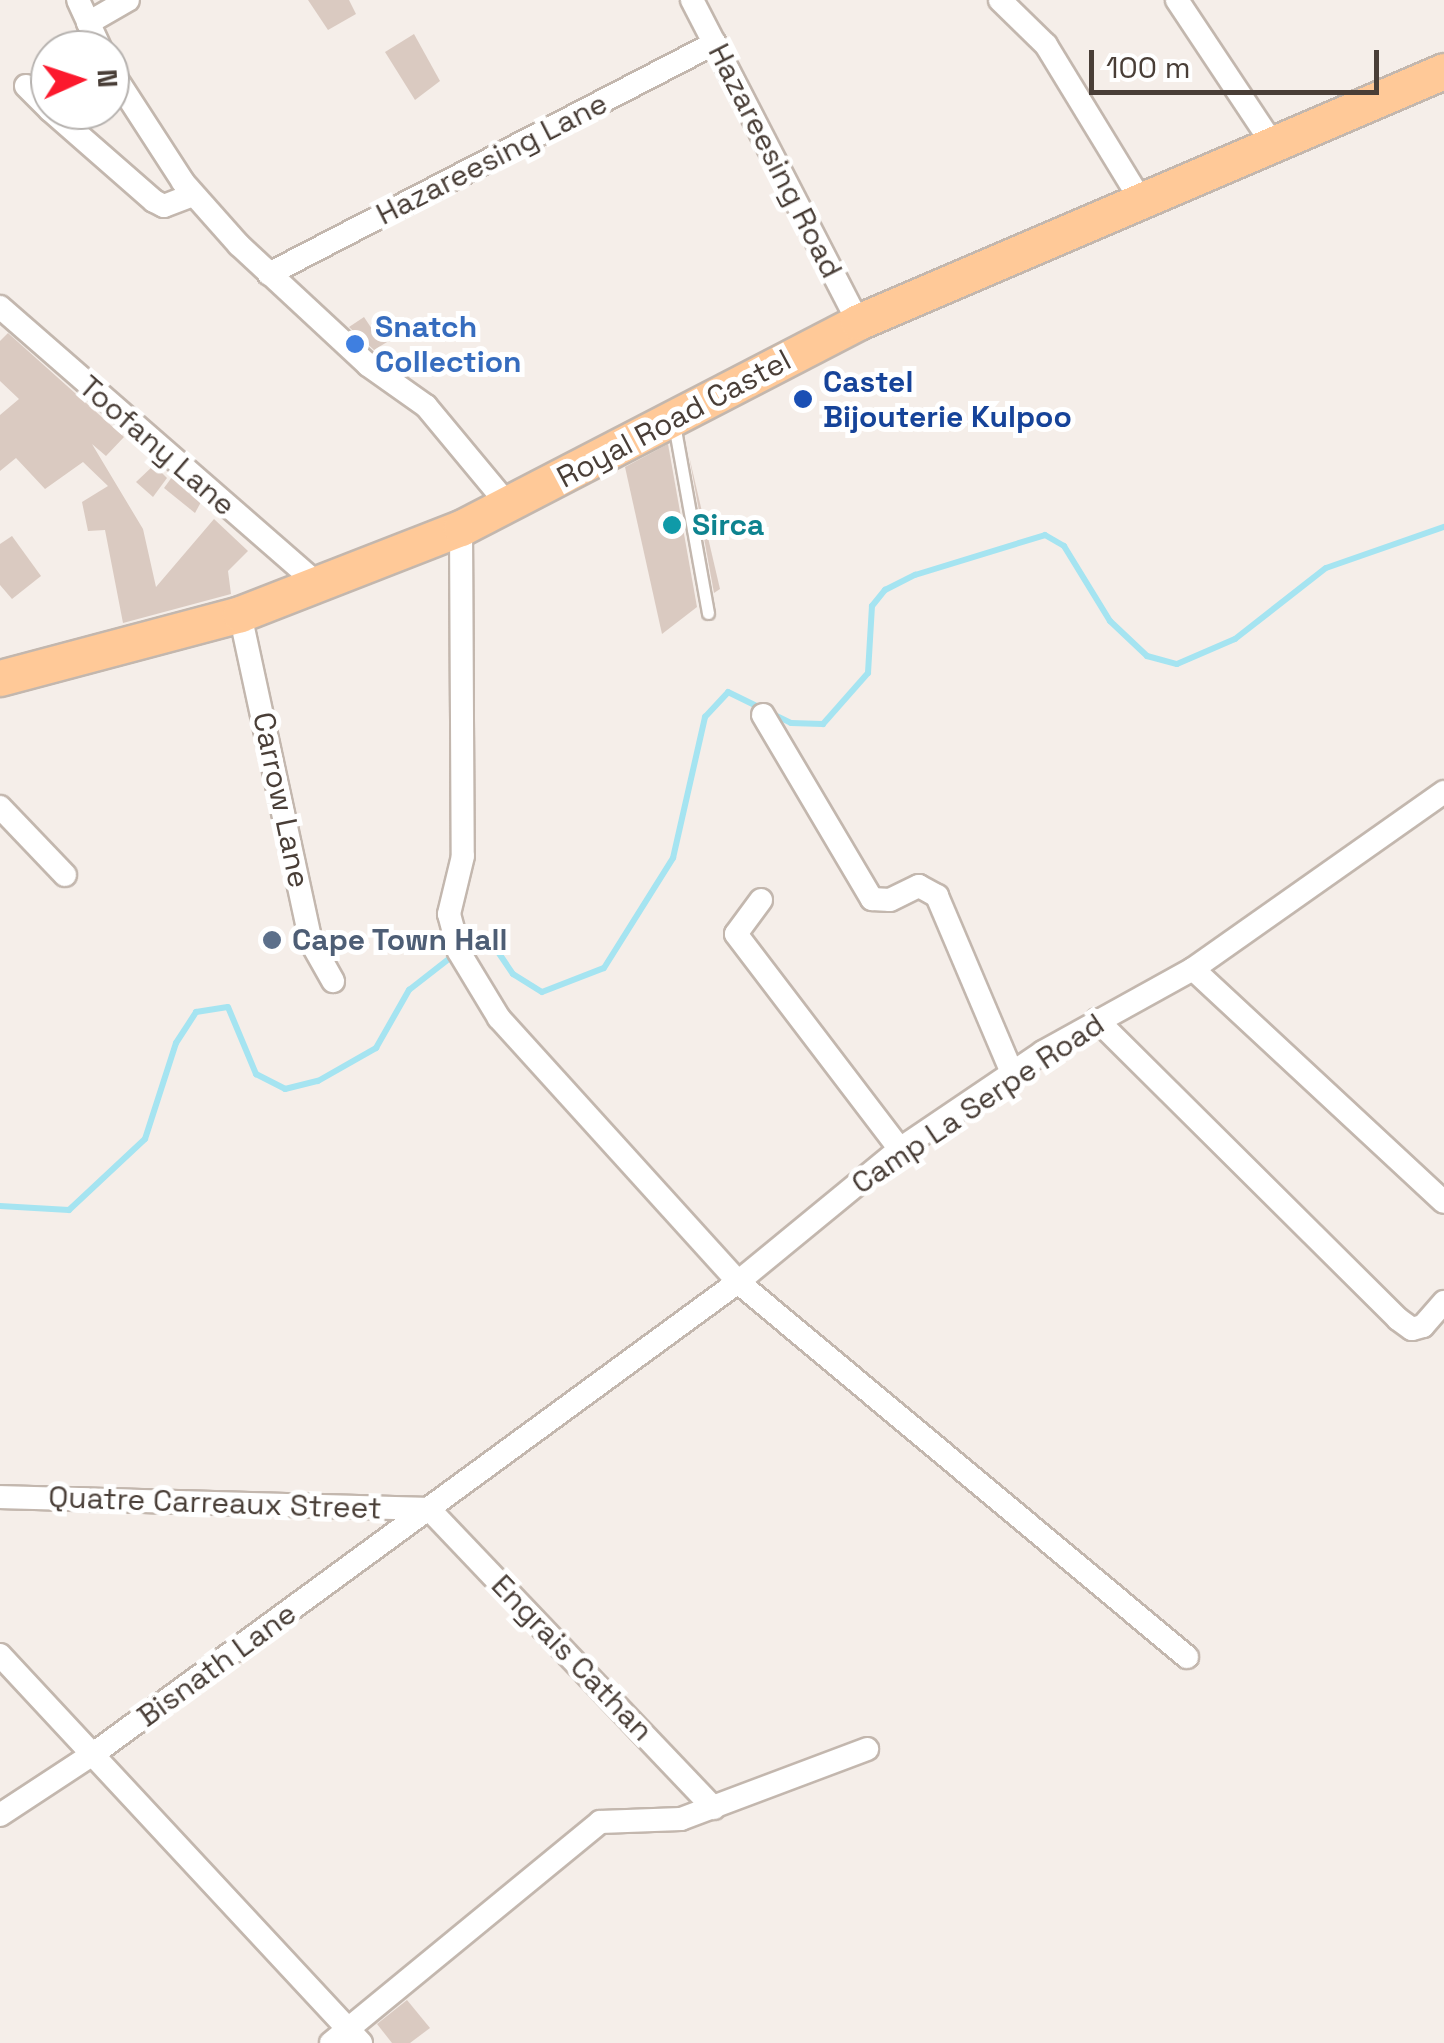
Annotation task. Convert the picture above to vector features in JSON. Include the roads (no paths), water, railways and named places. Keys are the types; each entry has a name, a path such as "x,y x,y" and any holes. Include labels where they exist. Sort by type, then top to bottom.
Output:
{"main road":[{"name":"Royal Road Castel","path":"0,678 240,614 461,528 858,322 1444,72"}],"street":[{"path":"78,0 91,30"},
{"path":"88,23 128,0"},
{"name":"Hazareesing Road","path":"692,0 858,322"},
{"path":"1000,0 1046,45 1142,202"},
{"path":"1177,0 1272,143"},
{"name":"Hazareesing Lane","path":"268,274 715,43"},
{"path":"26,86 30,90"},
{"path":"130,99 193,195 268,274 368,366 426,406 509,506"},
{"path":"73,130 154,201 164,206 193,195"},
{"name":"Toofany Lane","path":"0,307 316,583"},
{"path":"461,528 463,856 449,914 453,937 499,1018 738,1282 1187,1657"},
{"name":"Carrow Lane","path":"240,614 311,942 333,981"},
{"path":"763,716 872,900 890,900 919,886 937,896 1012,1073"},
{"name":"Camp La Serpe Road","path":"430,1509 738,1282 900,1149 1097,1020 1194,969 1444,792"},
{"path":"0,808 65,875"},
{"path":"761,900 736,934 900,1149"},
{"path":"1194,969 1444,1202"},
{"path":"1097,1020 1398,1319 1412,1329 1423,1326 1444,1302"},
{"name":"Quatre Carreaux Street","path":"0,1497 430,1509"},
{"name":"Bisnath Lane","path":"0,1815 96,1752 430,1509"},
{"name":"Engrais Cathan","path":"430,1509 714,1808"},
{"path":"0,1655 96,1752 346,2038 600,1822 681,1819 866,1749"}],"lane":[{"path":"673,420 708,613"}],"waterway":[{"path":"465,950 494,946 513,974 542,992 604,968 673,858 705,717 728,692 791,723 823,724 868,673 872,606 885,590 915,575 1045,535 1064,546 1110,621 1147,656 1177,664 1235,639 1326,568 1444,527"},
{"path":"0,1206 69,1210 145,1139 176,1043 196,1012 228,1007 256,1074 285,1089 318,1081 376,1048 409,990 454,955"}],"place":[{"name":"Snatch Collection","path":"355,344"},
{"name":"Castel Bijouterie Kulpoo","path":"803,399"},
{"name":"Sirca","path":"672,525"},
{"name":"Cape Town Hall","path":"272,940"}]}
